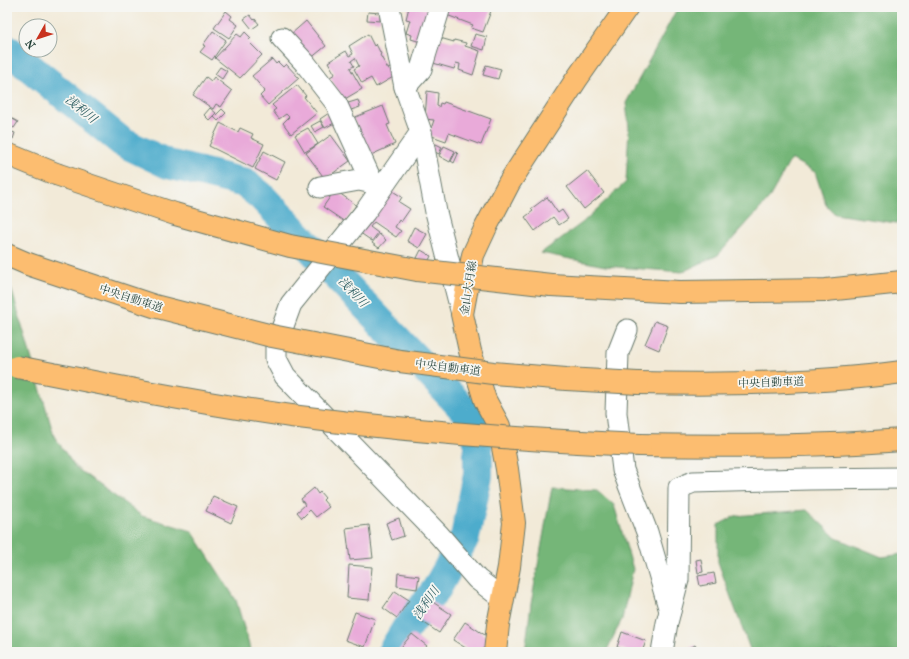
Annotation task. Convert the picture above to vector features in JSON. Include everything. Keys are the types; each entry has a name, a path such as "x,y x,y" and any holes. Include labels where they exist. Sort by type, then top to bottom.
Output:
{"main road":[{"name":"金山大月線","path":"495,652 502,599 509,567 514,523 499,426 485,400 470,351 462,314 473,255 486,227 510,183 576,80 627,7"},
{"path":"7,154 56,174 175,214 290,246 417,270 551,285 680,292 826,290 902,282"},
{"name":"中央自動車道","path":"7,255 28,264 154,306 272,336 400,361 492,373 566,379 707,384 781,382 870,376 902,372"},
{"path":"12,366 143,392 290,416 490,437 640,445 745,446 848,444 902,440"}],"street":[{"path":"389,7 405,87 420,132 439,228 462,314"},
{"path":"405,87 421,69 440,7"},
{"path":"282,38 305,63 336,103 378,183"},
{"path":"420,132 378,183 364,212 291,304 276,345 276,360 285,376 439,535 477,579 502,599"},
{"path":"320,187 359,180 378,183"},
{"path":"627,330 618,353 616,413 623,470 647,532 670,612"},
{"path":"662,652 678,580 679,488 693,482 902,478"}],"green space":[{"path":"678,7 902,7 902,223 835,214 826,205 815,172 791,159 768,200 718,255 682,272 605,266 541,253 582,223 626,182 629,128 626,103"},
{"path":"7,282 12,291 54,436 75,467 142,516 192,531 236,600 251,652 7,652"},
{"path":"552,487 597,490 614,505 633,569 622,619 606,652 525,652 531,604"},
{"path":"807,510 836,538 882,557 902,554 902,652 751,652 718,562 718,525 735,516"}],"building":[{"path":"409,7 418,7 433,11 424,43 411,39 412,35 406,33 410,20 406,19"},
{"path":"447,7 481,7 491,11 483,32 471,28 473,25 444,14"},
{"path":"226,11 232,16 230,19 238,25 229,38 214,28"},
{"path":"368,12 380,13 380,21 367,20"},
{"path":"250,15 259,24 252,29 244,19"},
{"path":"306,21 326,46 310,59 290,35"},
{"path":"213,31 226,40 212,60 200,52"},
{"path":"245,32 251,38 248,41 262,55 240,78 215,58 237,34 241,37"},
{"path":"368,34 374,46 376,44 388,69 390,68 395,76 376,87 371,78 362,83 354,69 359,66 355,58 351,61 354,66 350,68 362,89 343,100 330,77 335,74 328,62 346,51 349,56 353,54 349,46"},
{"path":"475,34 487,37 484,50 471,46"},
{"path":"440,38 454,42 454,40 466,43 465,46 480,51 473,75 459,70 460,64 456,63 454,69 433,63"},
{"path":"272,59 276,64 278,62 283,67 286,64 299,78 268,105 260,96 265,91 252,76"},
{"path":"486,65 501,69 498,79 483,75"},
{"path":"220,67 227,71 222,79 215,74"},
{"path":"206,77 211,81 214,77 232,91 221,107 216,104 213,109 193,95"},
{"path":"297,85 306,96 304,97 317,113 291,134 283,123 289,117 286,114 279,119 273,111 276,109 272,105"},
{"path":"427,91 438,93 437,106 439,107 440,103 443,104 444,102 491,119 481,145 449,133 446,141 429,135 434,120 425,119"},
{"path":"358,100 360,107 348,111 345,104"},
{"path":"383,106 390,124 387,125 395,144 371,155 368,148 366,149 353,118"},
{"path":"210,108 216,113 209,120 204,115"},
{"path":"222,109 226,113 218,121 214,117"},
{"path":"332,111 338,121 325,128 320,119"},
{"path":"7,116 18,122 14,128 7,124"},
{"path":"320,121 324,127 315,132 311,126"},
{"path":"220,123 238,132 240,128 253,134 251,138 264,144 253,168 209,146"},
{"path":"308,128 318,144 305,152 295,135"},
{"path":"7,130 15,133 13,139 7,137"},
{"path":"331,135 350,161 325,179 306,153"},
{"path":"434,143 442,147 439,154 431,150"},
{"path":"444,146 455,151 450,162 439,156"},
{"path":"264,151 285,162 276,180 255,169"},
{"path":"456,152 458,154 454,163 451,161"},
{"path":"587,171 604,193 584,209 567,187"},
{"path":"335,190 356,205 345,222 323,207"},
{"path":"391,190 402,197 399,202 410,209 401,222 399,220 395,227 401,231 396,237 374,222 370,227 378,233 372,241 356,230"},
{"path":"547,197 558,213 562,210 568,219 559,225 553,217 535,231 525,217 533,211 531,209"},
{"path":"414,227 427,234 419,248 407,241"},
{"path":"379,234 386,240 379,248 372,243"},
{"path":"421,250 431,256 427,264 417,258"},
{"path":"655,321 668,326 659,350 645,344"},
{"path":"314,488 318,494 320,492 325,498 323,500 329,507 316,517 310,510 302,518 297,512 305,505 301,499"},
{"path":"213,496 238,507 231,523 206,511"},
{"path":"399,518 404,536 392,540 386,523"},
{"path":"369,525 373,558 350,560 346,528"},
{"path":"701,559 703,572 698,573 696,560"},
{"path":"349,565 372,567 369,600 347,598"},
{"path":"398,573 419,576 417,589 397,586"},
{"path":"714,573 716,583 700,586 698,576"},
{"path":"395,591 409,600 397,618 383,608"},
{"path":"428,599 451,614 439,633 417,618"},
{"path":"355,612 375,619 365,647 345,640"},
{"path":"465,622 491,639 482,652 472,652 453,640"},
{"path":"622,632 646,641 642,652 629,652 617,647"},
{"path":"412,634 427,646 422,652 397,652"},
{"path":"695,645 699,652 683,652"}],"waterway":[{"name":"浅利川","path":"7,49 122,142 168,164 245,183 261,196 471,417 475,424 478,443 478,475 465,537 437,588 406,629 392,652"}]}
